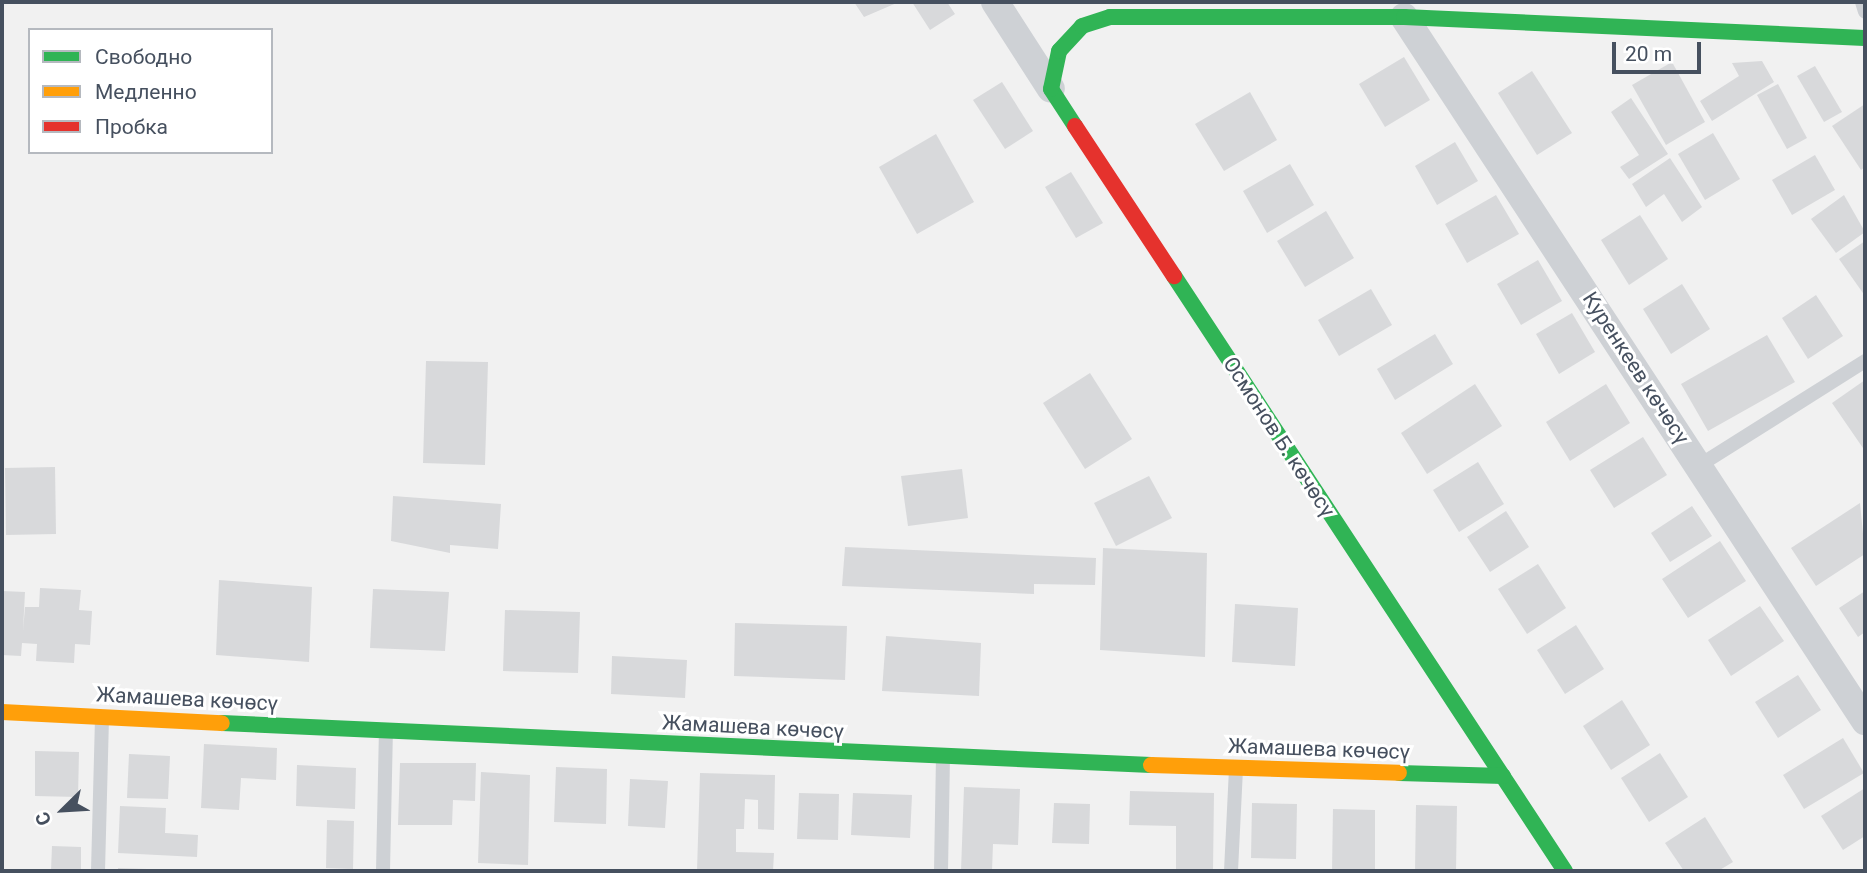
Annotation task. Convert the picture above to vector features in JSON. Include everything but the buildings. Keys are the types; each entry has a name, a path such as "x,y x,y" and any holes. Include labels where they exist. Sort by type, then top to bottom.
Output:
{"main road":[{"path":"1051,89 1059,51 1082,26 1110,17 1404,17 1865,38"},
{"name":"Осмонов Б. көчөсү","path":"1051,89 1565,871"},
{"name":"Жамашева көчөсү","path":"2,712 943,758 1503,776"}],"street":[{"name":"Осмонов Б. көчөсү","path":"995,2 1051,89"},
{"name":"Куренкеев көчөсү","path":"1404,17 1700,465 1865,721"}],"lane":[{"path":"1193,2 1202,17"},
{"path":"1330,2 1338,19"},
{"path":"1862,2 1865,12"},
{"path":"1700,465 1865,361"},
{"path":"98,871 102,716"},
{"path":"383,871 386,729"},
{"path":"941,871 943,758"},
{"path":"1231,871 1236,768"}],"traffic: fast":[{"path":"1075,126 1051,89 1059,51 1082,26 1110,17 1404,17 1865,38"},
{"path":"1174,276 1565,871"},
{"path":"222,723 1151,765"},
{"path":"1399,773 1503,776"}],"traffic: slow":[{"path":"2,712 222,723"},
{"path":"1151,765 1399,773"}],"traffic: jam":[{"path":"1075,126 1174,276"}]}
